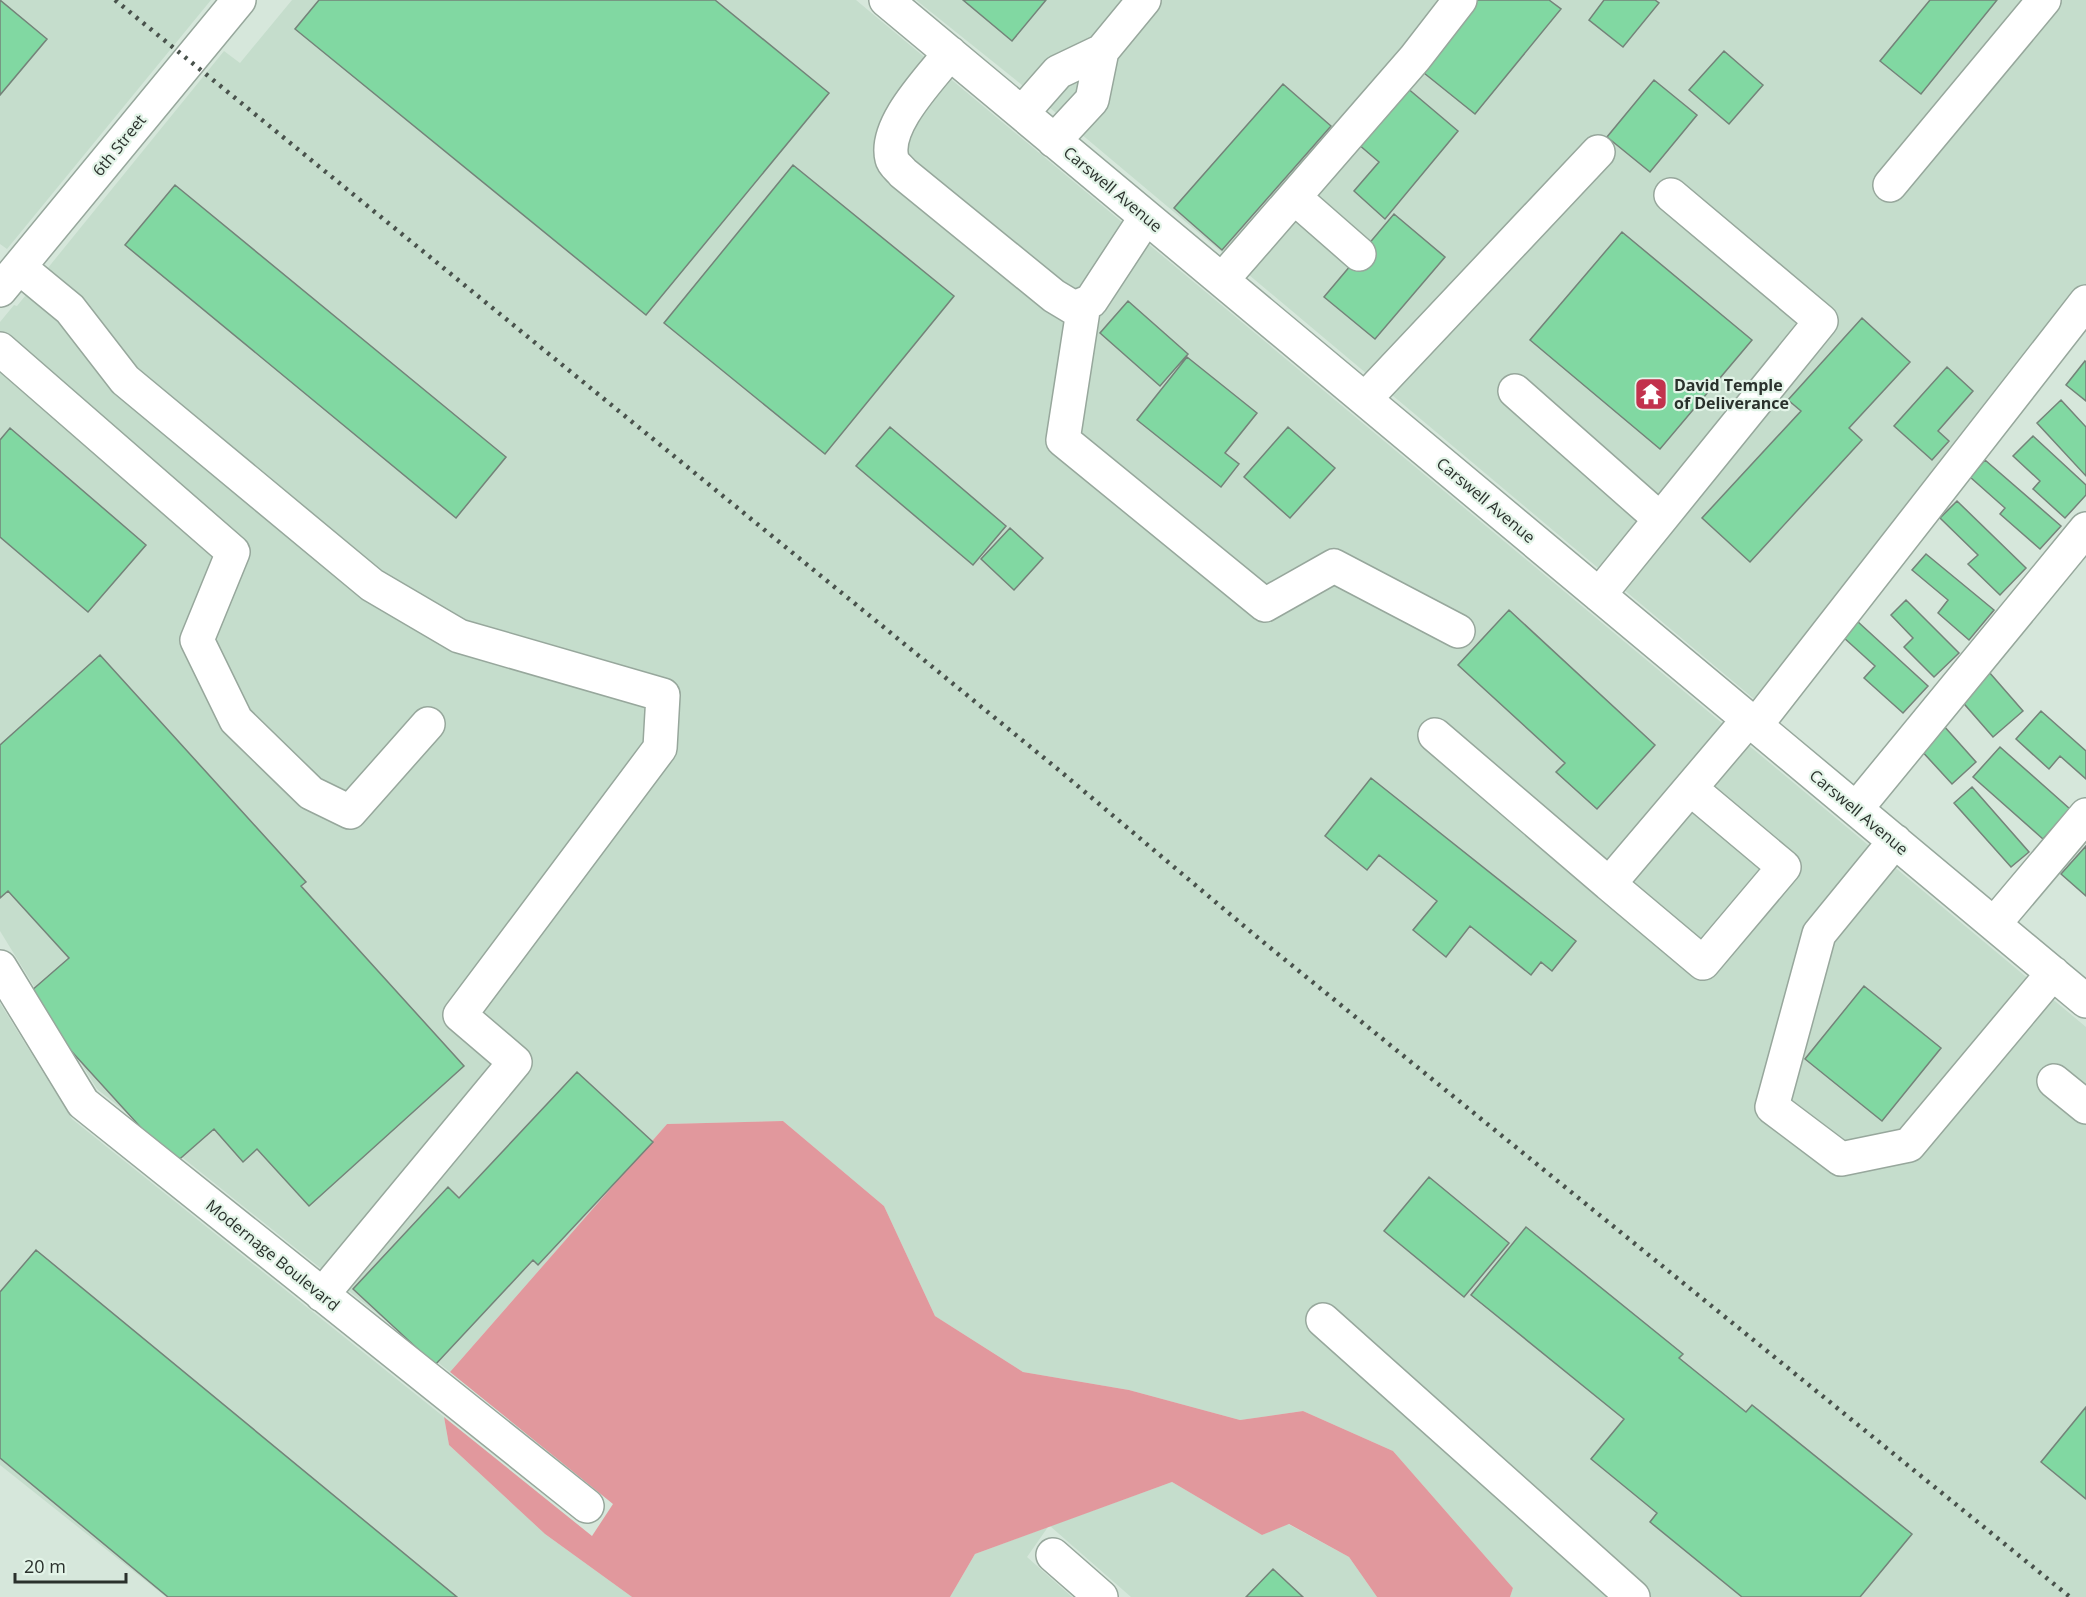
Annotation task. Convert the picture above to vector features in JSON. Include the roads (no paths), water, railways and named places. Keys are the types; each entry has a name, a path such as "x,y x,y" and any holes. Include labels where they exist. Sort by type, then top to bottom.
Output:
{"street":[{"name":"6th Street","path":"7,275 238,0"},
{"name":"Carswell Avenue","path":"886,0 2086,1001"},
{"path":"1022,113 1058,72 1102,51 1144,0"},
{"path":"1222,280 1414,58 1460,0"},
{"path":"1890,185 2044,0"},
{"path":"1054,141 1092,100 1102,51"},
{"path":"950,53 897,122 891,148 892,160 903,173 1054,296 1079,306 1091,302 1146,217"},
{"path":"1365,399 1598,152"},
{"path":"1599,594 1821,321 1671,195"},
{"path":"1295,198 1359,254"},
{"path":"7,275 70,309 125,380 372,585 459,636 663,695 660,748 460,1015 515,1062 322,1295"},
{"path":"1609,884 1690,789 1753,722 2086,302"},
{"path":"1079,306 1063,440 1265,605 1334,566 1458,631"},
{"path":"0,349 233,552 197,640 236,720 311,793 350,812 428,724"},
{"path":"1515,391 1660,519"},
{"path":"1856,809 2086,529"},
{"path":"1435,735 1703,963 1784,867 1690,789"},
{"path":"1994,924 2086,815"},
{"path":"1895,841 1819,934 1772,1107 1841,1159 1909,1144 2053,973"},
{"name":"Modernage Boulevard","path":"0,967 83,1103 586,1506"},
{"path":"2054,1081 2086,1107"},
{"path":"1323,1320 1633,1597"},
{"path":"1053,1555 1101,1597"}],"railway":[{"path":"115,0 1060,771 1257,937 2070,1597"}],"place":[{"name":"David Temple of Deliverance","path":"1651,394"}]}
